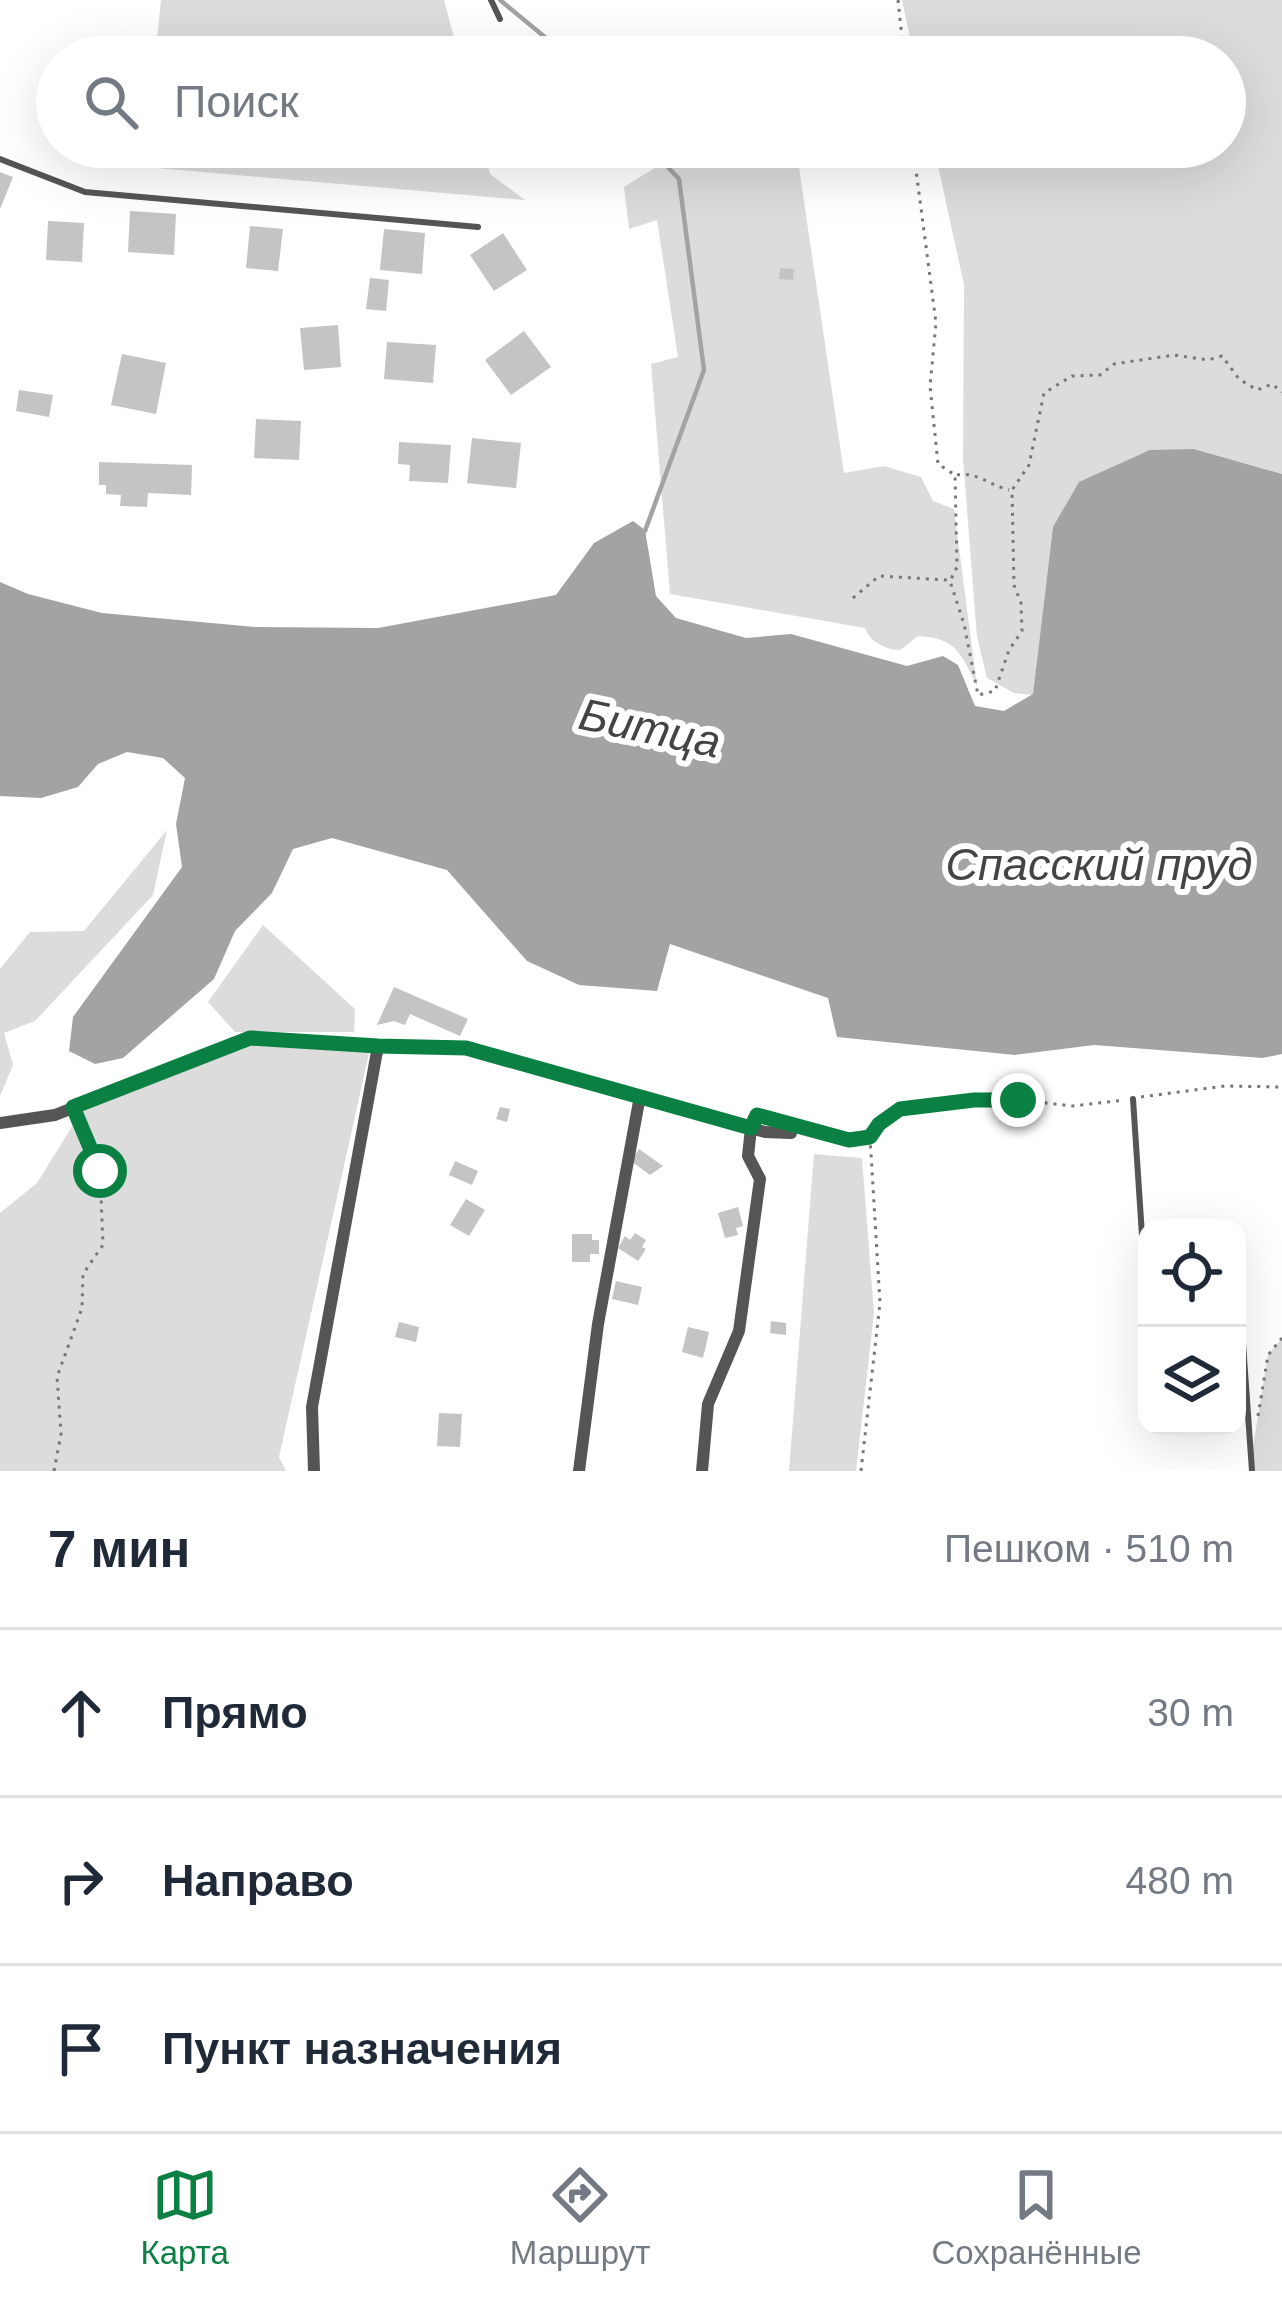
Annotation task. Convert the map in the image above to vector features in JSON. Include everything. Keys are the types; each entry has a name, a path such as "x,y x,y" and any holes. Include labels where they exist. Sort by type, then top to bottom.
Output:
{"street":[{"path":"0,1123 55,1115 250,1038 466,1048 751,1128 790,1129"},
{"path":"314,1471 311,1407 378,1046"},
{"path":"579,1471 598,1324 640,1096"},
{"path":"702,1471 708,1404 739,1331 742,1310 760,1179 748,1156 751,1128"}],"lane":[{"path":"491,0 500,19"},
{"path":"0,159 85,192 478,227"},
{"path":"1133,1099 1141,1219"},
{"path":"1242,1327 1252,1471"}],"path":[{"path":"898,0 902,36"},
{"path":"916,168 936,323 930,386 938,464 955,475 966,473 1012,490"},
{"path":"955,475 957,567 950,580 978,695 995,691 1022,631 1021,603 1014,585 1012,490 1029,465 1044,392 1072,376 1100,375 1114,364 1174,355 1208,360 1222,356 1239,379 1257,390 1272,384 1282,392"},
{"path":"854,598 879,576 950,580"},
{"path":"862,1471 880,1304 870,1137 879,1124 900,1109 974,1100 1073,1106 1225,1086 1282,1087"},
{"path":"54,1471 61,1434 57,1377 82,1308 83,1274 103,1245 100,1171 73,1107"},
{"path":"790,1129 849,1140 870,1137"},
{"path":"1250,1453 1268,1355 1282,1339"}],"shaded area":[{"path":"161,0 444,0 453,36 157,36"},
{"path":"902,0 1282,0 1282,474 1194,449 1053,527 1033,695 1014,693 987,678 977,637 963,458 964,285 939,168 1246,168 1246,36 910,36"},
{"path":"157,168 488,168 525,200"},
{"path":"655,168 799,168 844,473 884,466 921,477 933,501 954,509 977,686 962,657 941,640 918,636 900,650 894,649 875,641 865,628 670,594 651,364 678,357 657,220 629,229 624,187"},
{"path":"167,830 153,895 35,1021 4,1033 13,1065 0,1096 0,969 30,932 84,931"},
{"path":"263,925 355,1009 354,1032 235,1032 208,1002"},
{"path":"258,1039 372,1040 279,1457 286,1471 0,1471 0,1213 37,1183 81,1112"},
{"path":"814,1154 862,1158 874,1313 856,1471 789,1471"},
{"path":"1282,1338 1282,1471 1249,1471 1268,1355"}],"water":[{"name":"Спасский пруд","path":"1194,449 1282,474 1282,1054 1262,1058 1094,1045 1015,1055 837,1037 828,998 670,944 657,991 579,985 527,961 447,870 332,838 293,849 272,893 235,931 214,979 123,1058 95,1064 69,1051 73,1017 182,867 176,824 185,778 163,758 127,752 98,764 78,787 41,798 0,796 0,582 102,613 255,627 378,628 556,595 594,543 633,521 645,530 656,596 676,618 746,638 791,634 907,666 943,656 958,665 975,706 1004,711 1033,694 1053,527 1079,482 1150,450"}],"building":[{"path":"0,172 13,177 0,209"},
{"path":"130,211 176,214 174,255 128,252"},
{"path":"48,221 84,223 82,262 46,260"},
{"path":"250,226 283,229 278,271 246,268"},
{"path":"384,229 425,233 422,274 380,270"},
{"path":"503,233 527,270 494,291 470,255"},
{"path":"780,268 794,269 793,280 779,279"},
{"path":"370,278 389,280 386,311 366,309"},
{"path":"338,325 341,367 304,370 300,328"},
{"path":"524,331 551,367 511,395 485,360"},
{"path":"387,342 436,345 433,383 384,379"},
{"path":"122,354 166,363 156,414 111,405"},
{"path":"19,390 53,395 49,417 16,411"},
{"path":"256,419 301,421 299,460 254,458"},
{"path":"472,438 521,443 516,488 467,483"},
{"path":"399,442 451,445 448,483 409,481 410,465 398,464"},
{"path":"99,462 192,465 191,495 148,493 147,507 120,506 121,495 106,494 106,485 99,485"},
{"path":"394,987 468,1019 460,1036 410,1014 405,1025 394,1021 377,1025"},
{"path":"500,1107 510,1109 507,1122 496,1119"},
{"path":"639,1149 663,1166 650,1175 631,1161"},
{"path":"455,1161 478,1171 472,1185 449,1175"},
{"path":"466,1199 485,1210 469,1236 450,1225"},
{"path":"738,1207 743,1226 736,1228 738,1235 725,1238 718,1213"},
{"path":"635,1233 646,1240 638,1261 618,1248 625,1236 630,1240"},
{"path":"572,1234 592,1234 592,1240 599,1240 599,1254 590,1254 590,1262 572,1262"},
{"path":"616,1281 642,1287 638,1305 612,1299"},
{"path":"771,1321 786,1323 786,1335 770,1333"},
{"path":"399,1322 419,1327 416,1342 395,1337"},
{"path":"688,1327 709,1332 703,1358 682,1352"},
{"path":"439,1413 462,1414 460,1447 437,1446"}],"waterway":[{"path":"500,0 544,36"},
{"path":"645,531 704,370 679,179 669,168"}],"route":[{"path":"100,1171 73,1107 250,1038 466,1048 751,1128 757,1115 849,1140 870,1137 900,1109 1018,1100"}],"water label":[{"name":"Битца","path":"650,728"}]}
